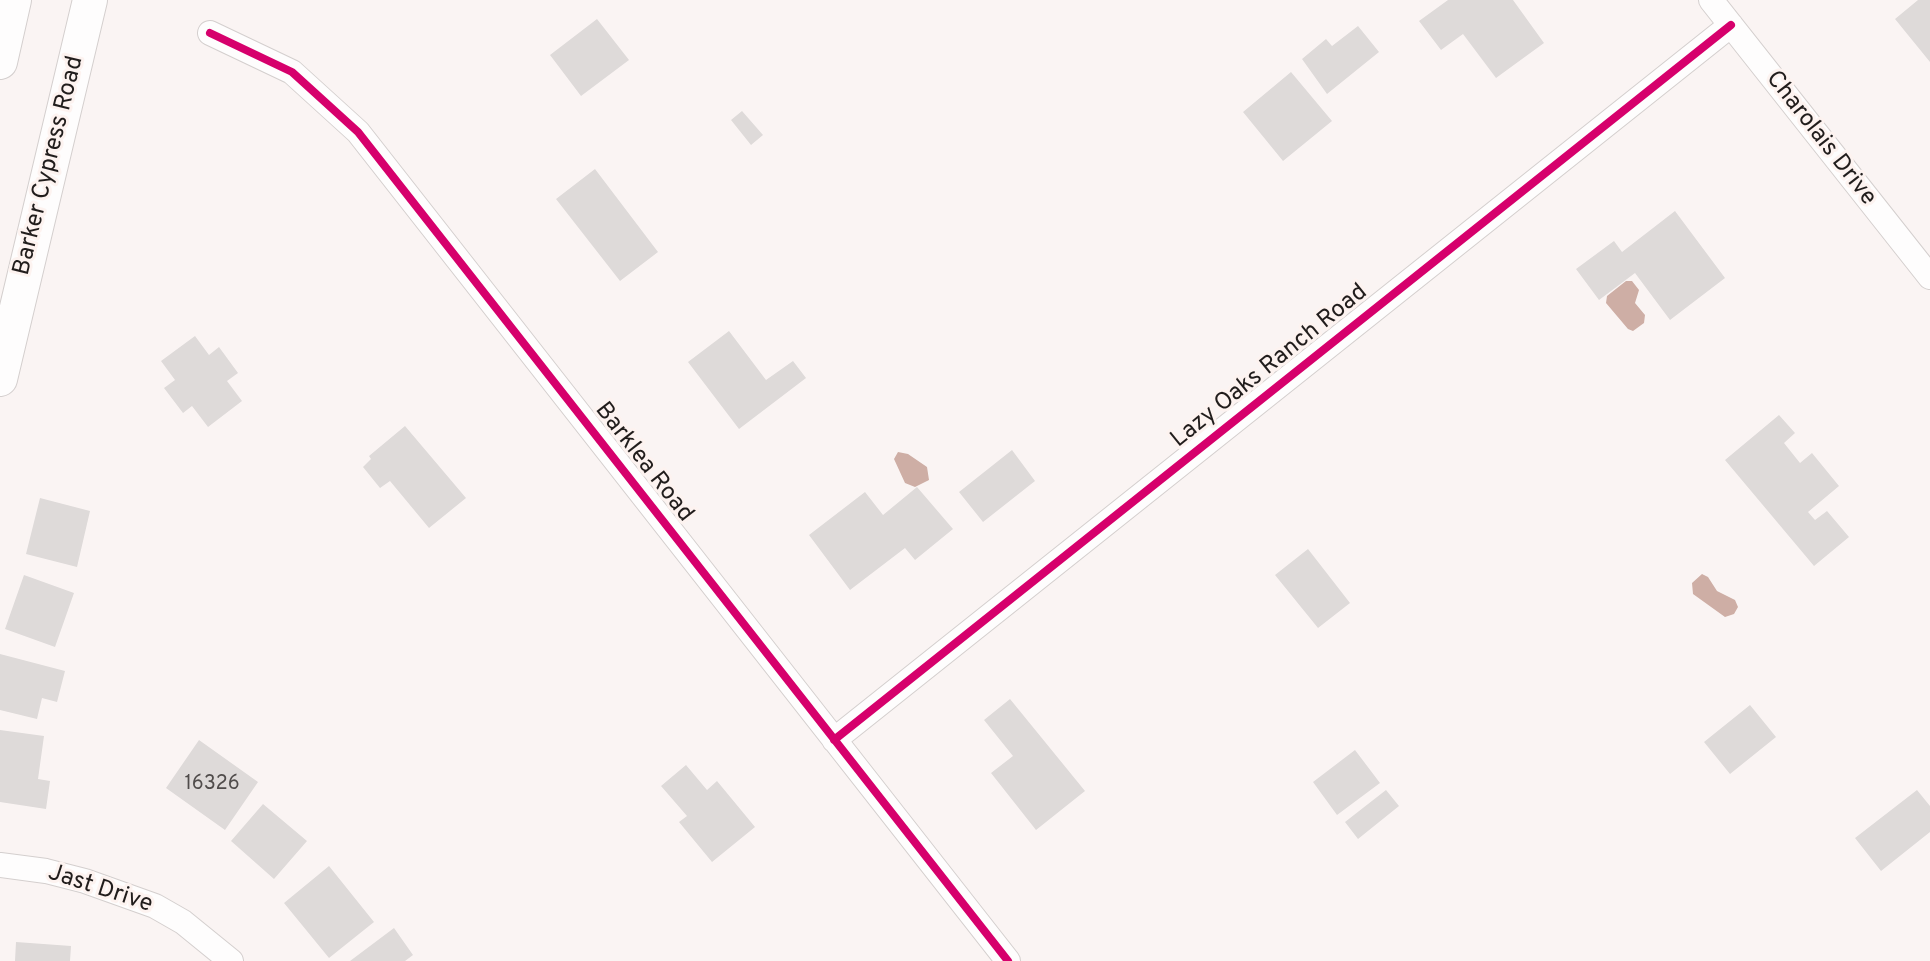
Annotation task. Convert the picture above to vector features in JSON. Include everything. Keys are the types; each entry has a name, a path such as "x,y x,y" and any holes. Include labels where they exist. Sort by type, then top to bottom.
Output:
{"main road":[{"path":"0,62 14,0"},
{"name":"Barker Cypress Road","path":"0,379 90,0"}],"street":[{"name":"Charolais Drive","path":"1711,0 1930,277"},
{"name":"Lazy Oaks Ranch Road","path":"834,740 1731,25"},
{"name":"Barklea Road","path":"210,33 292,72 358,132 1008,961"},
{"name":"Jast Drive","path":"0,865 46,871 85,881 155,906 183,922 231,961"}],"shaded area":[{"path":"1626,281 1632,281 1639,290 1635,303 1645,315 1644,323 1633,331 1606,303 1607,296"},
{"path":"898,452 908,454 927,467 929,480 915,487 905,483 894,459"},
{"path":"1702,574 1708,577 1717,591 1735,600 1738,607 1734,614 1725,617 1693,594 1692,583"}],"building":[{"path":"1448,0 1513,0 1544,43 1496,78 1463,34 1441,50 1419,21"},
{"path":"1918,0 1930,0 1930,62 1895,19"},
{"path":"597,19 629,60 581,96 550,55"},
{"path":"1358,26 1379,52 1327,94 1302,59 1326,39 1332,46"},
{"path":"1291,72 1332,121 1283,161 1243,112"},
{"path":"742,111 763,135 751,145 731,120"},
{"path":"595,169 658,252 620,281 556,199"},
{"path":"1675,211 1725,278 1670,320 1635,273 1599,300 1576,269 1614,241 1622,252"},
{"path":"729,331 766,380 793,361 806,378 739,429 688,362"},
{"path":"195,336 209,355 219,347 238,373 227,381 242,401 208,427 192,406 183,413 164,388 175,380 161,361"},
{"path":"1779,415 1795,433 1784,443 1800,463 1812,453 1839,486 1808,512 1815,520 1827,511 1849,537 1814,566 1725,460"},
{"path":"405,426 466,498 429,528 390,481 380,488 363,467 371,459 369,456"},
{"path":"1012,450 1035,481 983,522 959,492"},
{"path":"917,487 953,529 915,560 905,548 850,590 809,535 865,492 883,515"},
{"path":"40,498 90,511 77,567 26,554"},
{"path":"1308,549 1350,603 1318,628 1275,575"},
{"path":"24,575 74,593 55,647 5,629"},
{"path":"0,654 65,671 57,702 42,698 37,719 0,710"},
{"path":"1010,699 1085,791 1036,830 991,773 1013,756 984,720"},
{"path":"1750,705 1776,737 1730,774 1704,742"},
{"path":"0,730 44,736 38,779 50,781 46,809 0,802"},
{"path":"199,740 258,782 225,830 166,788"},
{"path":"1355,750 1380,783 1337,815 1313,782"},
{"path":"686,765 707,790 717,781 755,827 712,862 679,822 687,816 661,786"},
{"path":"1386,790 1399,806 1358,839 1345,822"},
{"path":"1917,790 1930,806 1930,832 1881,871 1855,838"},
{"path":"263,804 307,841 274,879 231,841"},
{"path":"329,866 374,922 329,958 284,903"},
{"path":"394,928 413,955 405,961 350,961"},
{"path":"16,942 71,946 70,961 15,961"}],"cycle path":[{"path":"834,740 1731,25"},
{"path":"210,33 292,72 358,132 1008,961"}]}
